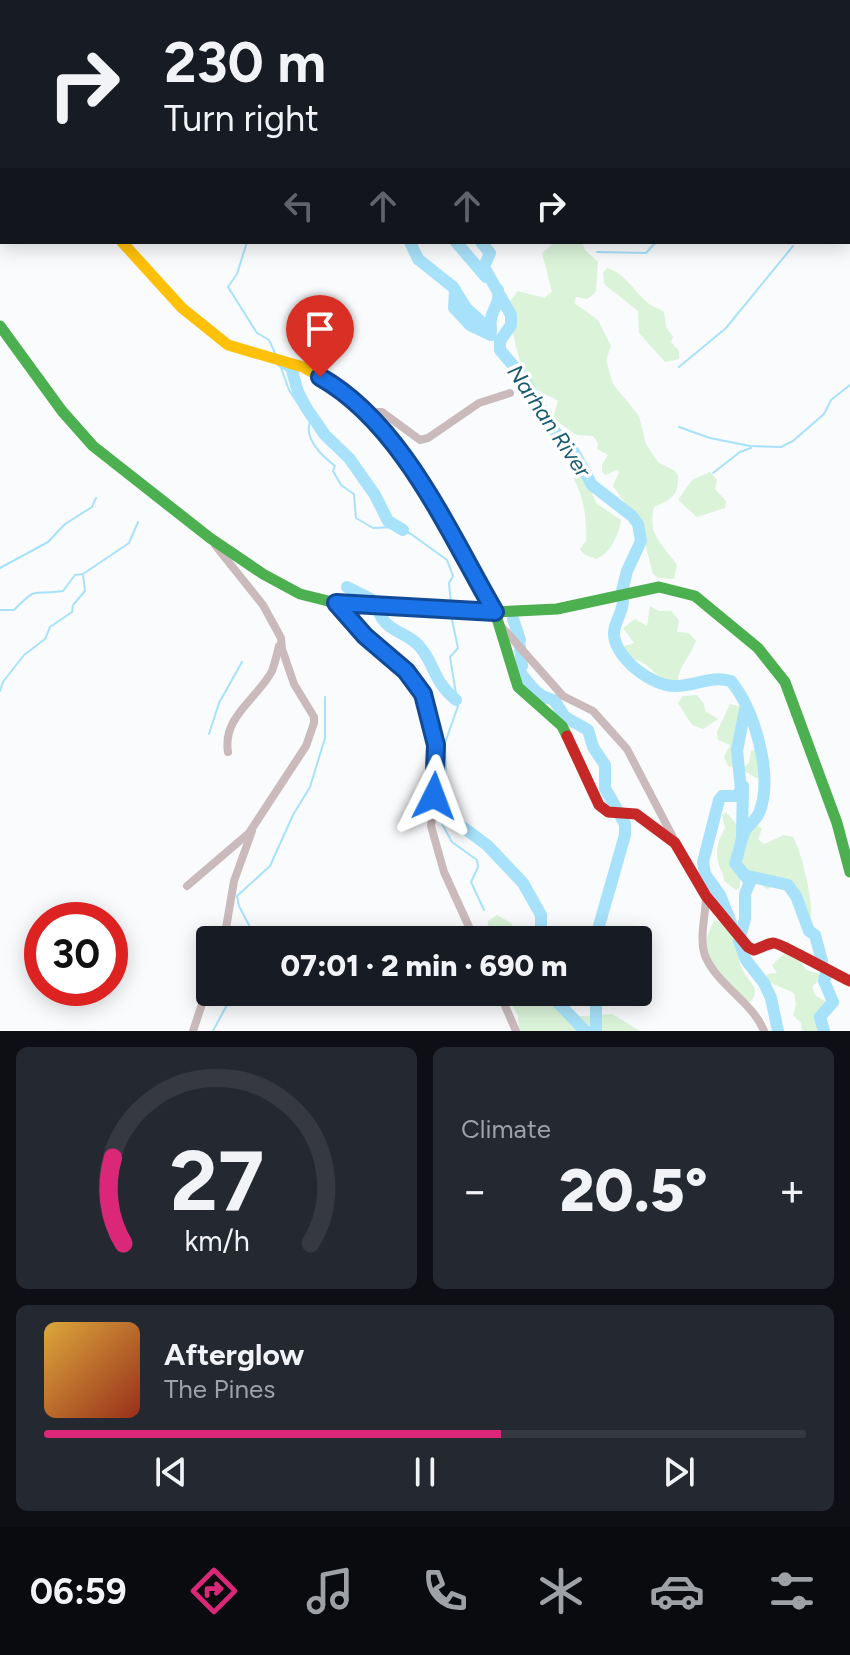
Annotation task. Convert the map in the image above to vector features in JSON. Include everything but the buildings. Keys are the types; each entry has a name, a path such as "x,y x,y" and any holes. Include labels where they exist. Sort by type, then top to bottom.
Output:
{"street":[{"path":"124,244 182,308 228,345 303,367 338,387 369,412 410,466 497,617 563,696 593,711 627,749 706,896 748,947 754,950 773,943 781,944 810,963 850,981"},
{"path":"0,326 62,411 93,446 210,538 263,574 300,594 336,603 497,617 557,609 659,587 695,596 758,648 785,682 837,823 850,872"},
{"path":"369,412 382,412 420,440 428,438 479,403 510,393"},
{"path":"187,886 233,849 253,827 306,746 314,723 314,717 294,684 281,638 263,605 210,538"},
{"path":"336,603 365,636 406,671 428,706 436,755 437,785 431,826 444,872 469,926"},
{"path":"497,617 518,687 562,726 599,805 608,812 636,814 675,843"},
{"path":"228,752 227,742 234,723 248,699 272,672 281,638"},
{"path":"226,926 234,881 253,827"},
{"path":"706,896 703,944 706,958 734,996 753,1012 764,1031"},
{"path":"193,1031 201,1006"},
{"path":"505,1006 516,1031"}],"green space":[{"path":"553,244 583,244 598,262 596,292 587,299 576,297 574,303 598,320 611,346 606,360 613,384 639,416 646,444 658,462 678,476 675,493 654,507 652,517 658,539 677,565 674,579 658,578 653,574 640,525 613,486 619,472 616,470 606,475 602,472 608,455 597,449 598,443 593,436 576,435 553,418 558,401 530,382 520,360 510,301 518,291 544,298 552,292 542,253"},
{"path":"608,268 625,279 649,304 664,312 666,327 673,337 671,342 679,351 679,359 665,362 639,333 638,311 604,284 603,272"},
{"path":"580,472 596,503 621,520 613,543 606,553 596,559 585,555 580,549 586,541 585,516 574,479"},
{"path":"710,472 717,480 715,489 726,501 725,508 697,517 678,500 692,480"},
{"path":"650,606 659,611 671,611 679,620 677,632 689,633 696,641 678,680 674,682 661,678 645,664 621,652 622,647 634,643 623,628 635,619 647,626"},
{"path":"697,695 705,711 718,719 703,729 692,725 678,703 683,696"},
{"path":"730,704 742,707 745,730 745,746 733,767 728,766 724,757 730,745 718,740 717,732"},
{"path":"762,747 770,762 762,777 756,778 741,769 749,763 751,751"},
{"path":"726,812 739,827 748,829 756,824 762,829 758,839 764,844 784,835 793,837 806,878 811,903 810,919 802,920 788,893 779,884 767,889 743,872 740,873 740,887 736,890 724,881 717,852 725,828 722,815"},
{"path":"497,915 513,926 488,926 488,921"},
{"path":"714,920 723,923 734,934 740,964 755,990 749,1003 743,1001 706,954 706,939"},
{"path":"787,951 800,959 806,970 824,975 812,987 816,996 834,1009 817,1016 822,1031 802,1031 801,1023 793,1015 796,1004 794,993 764,980 768,974 777,973 772,965"},
{"path":"513,1006 555,1006 569,1017 612,1014 640,1031 519,1031 518,1016"}],"waterway":[{"path":"246,244 237,274 228,287 257,333 269,340 276,355"},
{"path":"411,244 418,259 453,287 466,308 491,331"},
{"path":"458,244 486,277"},
{"name":"Narhan River","path":"483,244 490,253 484,267 511,315 511,325 500,341 500,350 523,377 550,426 574,452 592,485 638,524 641,541 627,571 622,591"},
{"path":"597,252 646,253 654,244"},
{"path":"679,367 726,328 793,246"},
{"path":"455,290 454,308 470,325 491,335"},
{"path":"491,329 498,290"},
{"path":"281,361 291,367 298,392 325,435 349,458 375,495 388,521 403,530"},
{"name":"Narhan River","path":"280,365 289,390 310,422 312,440 335,466 333,471 341,485 354,494 356,518 373,528 397,527 447,560 453,576 449,583 451,605"},
{"path":"679,427 710,438 750,446 781,447 793,441 824,414 831,400 850,385"},
{"path":"713,473 740,452 751,448"},
{"path":"0,568 48,542 65,524 92,507 96,498"},
{"path":"0,691 3,682 24,655 45,639 50,627 72,612 73,605 85,591 83,574 129,543 138,522"},
{"path":"0,610 14,610 36,593 63,591 75,575 82,574"},
{"name":"Narhan River","path":"347,587 377,602"},
{"name":"Narhan River","path":"623,602 614,632 615,642 636,669 666,685 684,686 716,679 731,681 748,709 760,745 764,781 759,813 744,833 735,863 750,882 745,894 745,919 739,941 746,960 771,998 778,1031"},
{"name":"Narhan River","path":"378,610 391,628 420,647 442,686 456,700"},
{"name":"Narhan River","path":"451,615 458,648 450,657 458,706 445,743 446,781 440,820 452,842 477,860 478,867 471,882 484,910"},
{"name":"Narhan River","path":"513,619 520,640"},
{"name":"Narhan River","path":"520,647 522,666 519,671 531,686 554,700 565,717 588,730 593,747 605,765 605,788 625,824 625,835 599,926"},
{"path":"209,734 219,703 242,662"},
{"path":"249,926 237,896 270,866 293,815 310,787 325,738 325,697"},
{"name":"Narhan River","path":"731,923 720,895 705,874 703,862 719,800 722,796 736,796 741,790 737,750 745,710"},
{"name":"Narhan River","path":"742,834 743,786"},
{"name":"Narhan River","path":"443,808 449,817 487,845 523,883 541,915 541,926"},
{"name":"Narhan River","path":"744,875 788,885 796,896 809,931 815,935 822,961 820,965"},
{"name":"Narhan River","path":"824,1031 820,1017 833,1002 824,981 826,973"},
{"path":"213,1031 226,1006"},
{"name":"Narhan River","path":"561,1006 585,1031"},
{"name":"Narhan River","path":"596,1006 596,1031"}],"traffic: fast":[{"path":"0,326 62,411 93,446 210,538 263,574 300,594 336,603 495,612 518,687 562,726 567,736"},
{"path":"485,594 495,612 557,609 659,587 695,596 758,648 785,682 837,823 850,872"}],"traffic: slow":[{"path":"124,244 182,308 228,345 303,367 338,387 369,412 410,466 485,594"}],"traffic: jam":[{"path":"567,736 599,805 608,812 636,814 675,843 706,896 748,947 754,950 777,944 850,981"}],"route":[{"path":"320,377 369,412 410,466 495,612 336,603 365,636 393,657 423,694 436,745 437,785 434,796"}]}
